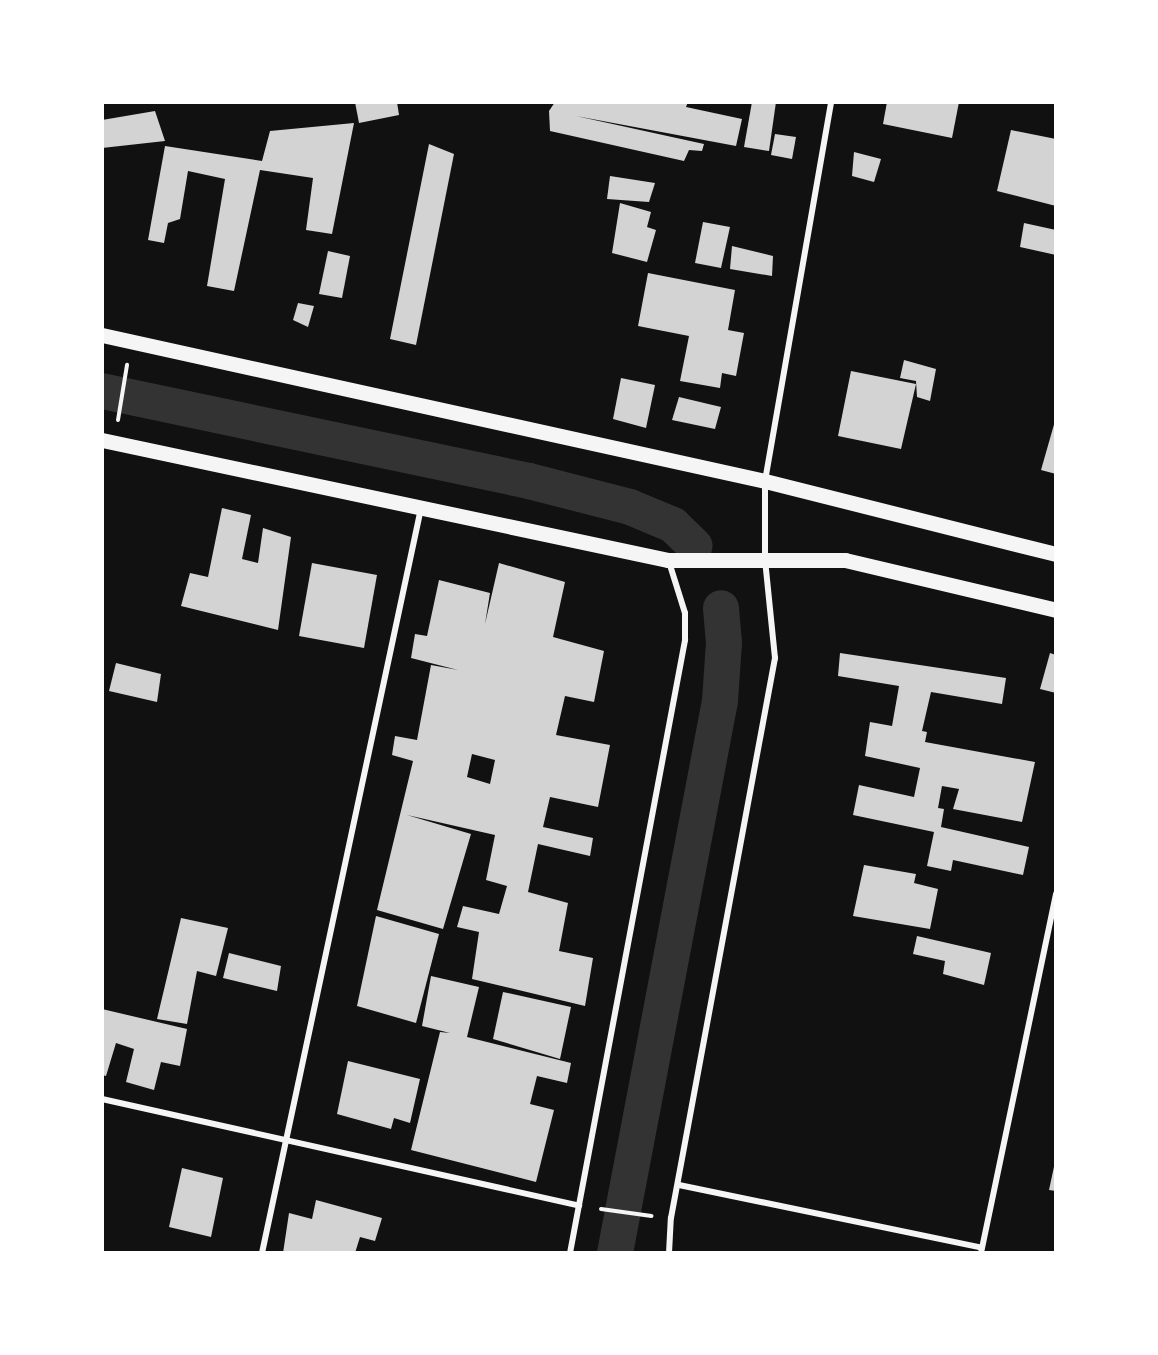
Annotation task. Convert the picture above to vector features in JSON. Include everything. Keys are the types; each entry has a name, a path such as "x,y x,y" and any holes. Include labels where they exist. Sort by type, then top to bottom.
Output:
{"main road":[{"path":"102,335 765,481 1056,554"},
{"path":"102,440 668,560 844,560 1056,610"}],"street":[{"path":"669,1253 678,1185 774,658 765,560 765,481 831,102"},
{"path":"262,1253 421,507"},
{"path":"570,1253 685,640 685,613 668,560"},
{"path":"678,1185 981,1250 1056,894"},
{"path":"102,1099 579,1206"}],"path":[{"path":"120,408 126,373"},
{"path":"601,1209 652,1216"}],"building":[{"path":"355,102 397,102 399,115 359,123"},
{"path":"555,102 688,102 686,107 742,119 736,146 576,116 704,144 702,151 689,150 684,161 550,131 549,111"},
{"path":"752,102 776,102 769,151 744,147"},
{"path":"887,102 959,102 952,138 883,124"},
{"path":"155,111 165,141 102,148 102,120"},
{"path":"354,123 332,234 306,230 313,178 260,170 234,291 207,286 225,179 188,171 180,219 168,223 164,243 148,240 165,146 262,161 270,131"},
{"path":"1011,130 1056,139 1056,206 997,191"},
{"path":"775,134 796,137 792,159 771,155"},
{"path":"429,144 454,154 416,345 390,339"},
{"path":"854,152 881,159 874,182 852,176"},
{"path":"610,176 655,183 649,202 607,199"},
{"path":"620,203 651,212 647,227 656,230 647,262 612,253"},
{"path":"703,222 730,227 721,268 695,263"},
{"path":"1024,223 1056,230 1056,255 1020,247"},
{"path":"732,246 773,256 772,276 730,269"},
{"path":"328,251 350,256 342,298 319,294"},
{"path":"648,273 735,290 728,330 744,333 736,376 722,373 720,388 680,381 689,336 638,326"},
{"path":"298,303 314,306 308,327 293,320"},
{"path":"904,360 936,369 930,401 917,397 916,381 900,378"},
{"path":"851,371 916,384 901,449 838,436"},
{"path":"621,378 655,385 646,428 613,419"},
{"path":"679,397 721,407 715,429 672,420"},
{"path":"1056,421 1056,474 1041,470"},
{"path":"222,508 251,515 242,559 258,563 263,528 291,537 278,630 181,606 190,573 208,577"},
{"path":"312,563 377,575 364,648 299,636"},
{"path":"499,563 565,582 553,637 604,651 594,702 565,696 556,735 610,745 598,807 550,797 543,827 593,838 590,856 538,844 528,892 568,903 559,951 593,958 585,1006 472,979 479,932 457,927 463,906 499,914 507,886 486,880 495,835 407,815 471,834 443,929 377,910 413,761 392,755 395,736 417,740 431,665 458,670 411,658 415,634 427,636 439,580 490,593 485,624","holes":["472,754 495,760 490,784 467,777"]},
{"path":"840,653 1006,678 1002,704 931,692 922,731 927,732 925,742 1035,762 1022,822 953,809 959,789 942,786 938,808 944,809 941,827 1029,847 1023,875 953,860 951,871 927,866 934,832 853,815 859,785 914,797 920,768 865,756 870,722 892,726 899,686 838,676"},
{"path":"1050,653 1056,655 1056,693 1040,689"},
{"path":"116,663 161,674 157,702 109,691"},
{"path":"864,865 916,874 914,883 938,889 930,929 853,916"},
{"path":"376,916 439,934 416,1023 357,1006"},
{"path":"181,918 228,928 216,976 197,971 187,1024 157,1019"},
{"path":"917,936 991,953 984,985 943,974 945,961 913,954"},
{"path":"229,953 281,966 277,991 223,978"},
{"path":"431,976 479,987 467,1037 571,1063 567,1083 537,1076 530,1104 554,1110 536,1182 411,1150 440,1032 450,1033 422,1026"},
{"path":"503,992 571,1007 560,1059 493,1039"},
{"path":"102,1009 187,1029 180,1066 161,1062 154,1090 126,1082 134,1049 116,1043 106,1076 102,1075"},
{"path":"348,1061 420,1079 410,1123 394,1118 391,1129 337,1114"},
{"path":"1056,1162 1056,1191 1049,1190"},
{"path":"182,1168 223,1178 211,1237 169,1227"},
{"path":"316,1200 382,1218 375,1241 360,1237 355,1253 283,1253 289,1213 312,1219"}],"waterway":[{"path":"102,391 529,481 630,507 673,525 695,546"},
{"path":"615,1253 720,701 724,643 721,608"}]}
